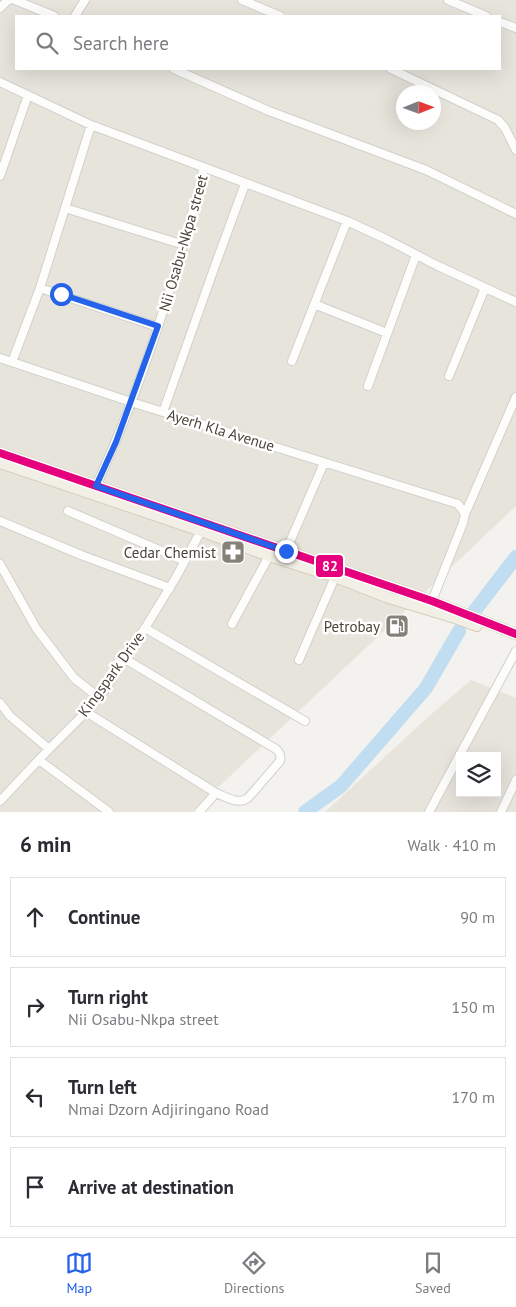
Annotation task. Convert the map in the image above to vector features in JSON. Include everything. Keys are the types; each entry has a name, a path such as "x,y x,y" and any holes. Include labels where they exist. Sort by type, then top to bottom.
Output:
{"main road":[{"path":"0,453 432,601 516,634"},
{"path":"0,463 335,577 388,598 455,618 516,640"}],"street":[{"path":"0,8 10,0"},
{"path":"15,0 52,15"},
{"path":"76,15 85,0"},
{"path":"242,0 278,15"},
{"path":"448,0 484,15"},
{"path":"501,22 516,28"},
{"path":"176,70 269,111 426,170 516,214"},
{"path":"393,70 498,120 505,128 516,150"},
{"path":"0,82 91,125 347,221 516,302"},
{"path":"0,176 28,95"},
{"path":"12,362 40,288 91,125"},
{"name":"Nii Osabu-Nkpa street","path":"96,486 116,442 158,326 184,245 204,168"},
{"path":"163,412 245,184"},
{"path":"65,208 184,245"},
{"path":"292,360 347,221"},
{"path":"368,386 416,255"},
{"path":"40,288 158,326"},
{"path":"449,376 485,288"},
{"path":"314,304 387,333"},
{"name":"Ayerh Kla Avenue","path":"0,358 131,402 458,504 465,514"},
{"path":"432,601 465,514 516,396"},
{"path":"286,551 324,463"},
{"path":"68,511 185,561"},
{"path":"0,522 170,588"},
{"name":"Kingspark Drive","path":"0,801 86,712 98,697 125,659 170,588 201,531"},
{"path":"232,624 270,556"},
{"path":"0,564 36,628 74,678 98,697"},
{"path":"299,660 335,577"},
{"path":"145,628 305,721"},
{"path":"429,812 516,651"},
{"path":"86,712 216,793 237,802 248,798 280,761 279,752 125,659"},
{"path":"0,703 10,716 49,749"},
{"path":"39,760 109,812"},
{"path":"501,812 516,780"},
{"path":"199,812 216,793"}],"shaded area":[{"path":"0,0 516,0 516,506 192,812 0,812"},
{"path":"471,680 516,698 516,812 325,812"}],"waterway":[{"path":"473,613 516,557"},
{"path":"305,812 341,786 426,688 459,631"}],"transit line":[{"name":"82","path":"0,453 432,601 516,634"}],"place":[{"name":"Cedar Chemist","path":"233,552"},
{"name":"Petrobay","path":"397,626"}],"route":[{"path":"61,294 158,326 116,442 96,486 286,551"}]}
